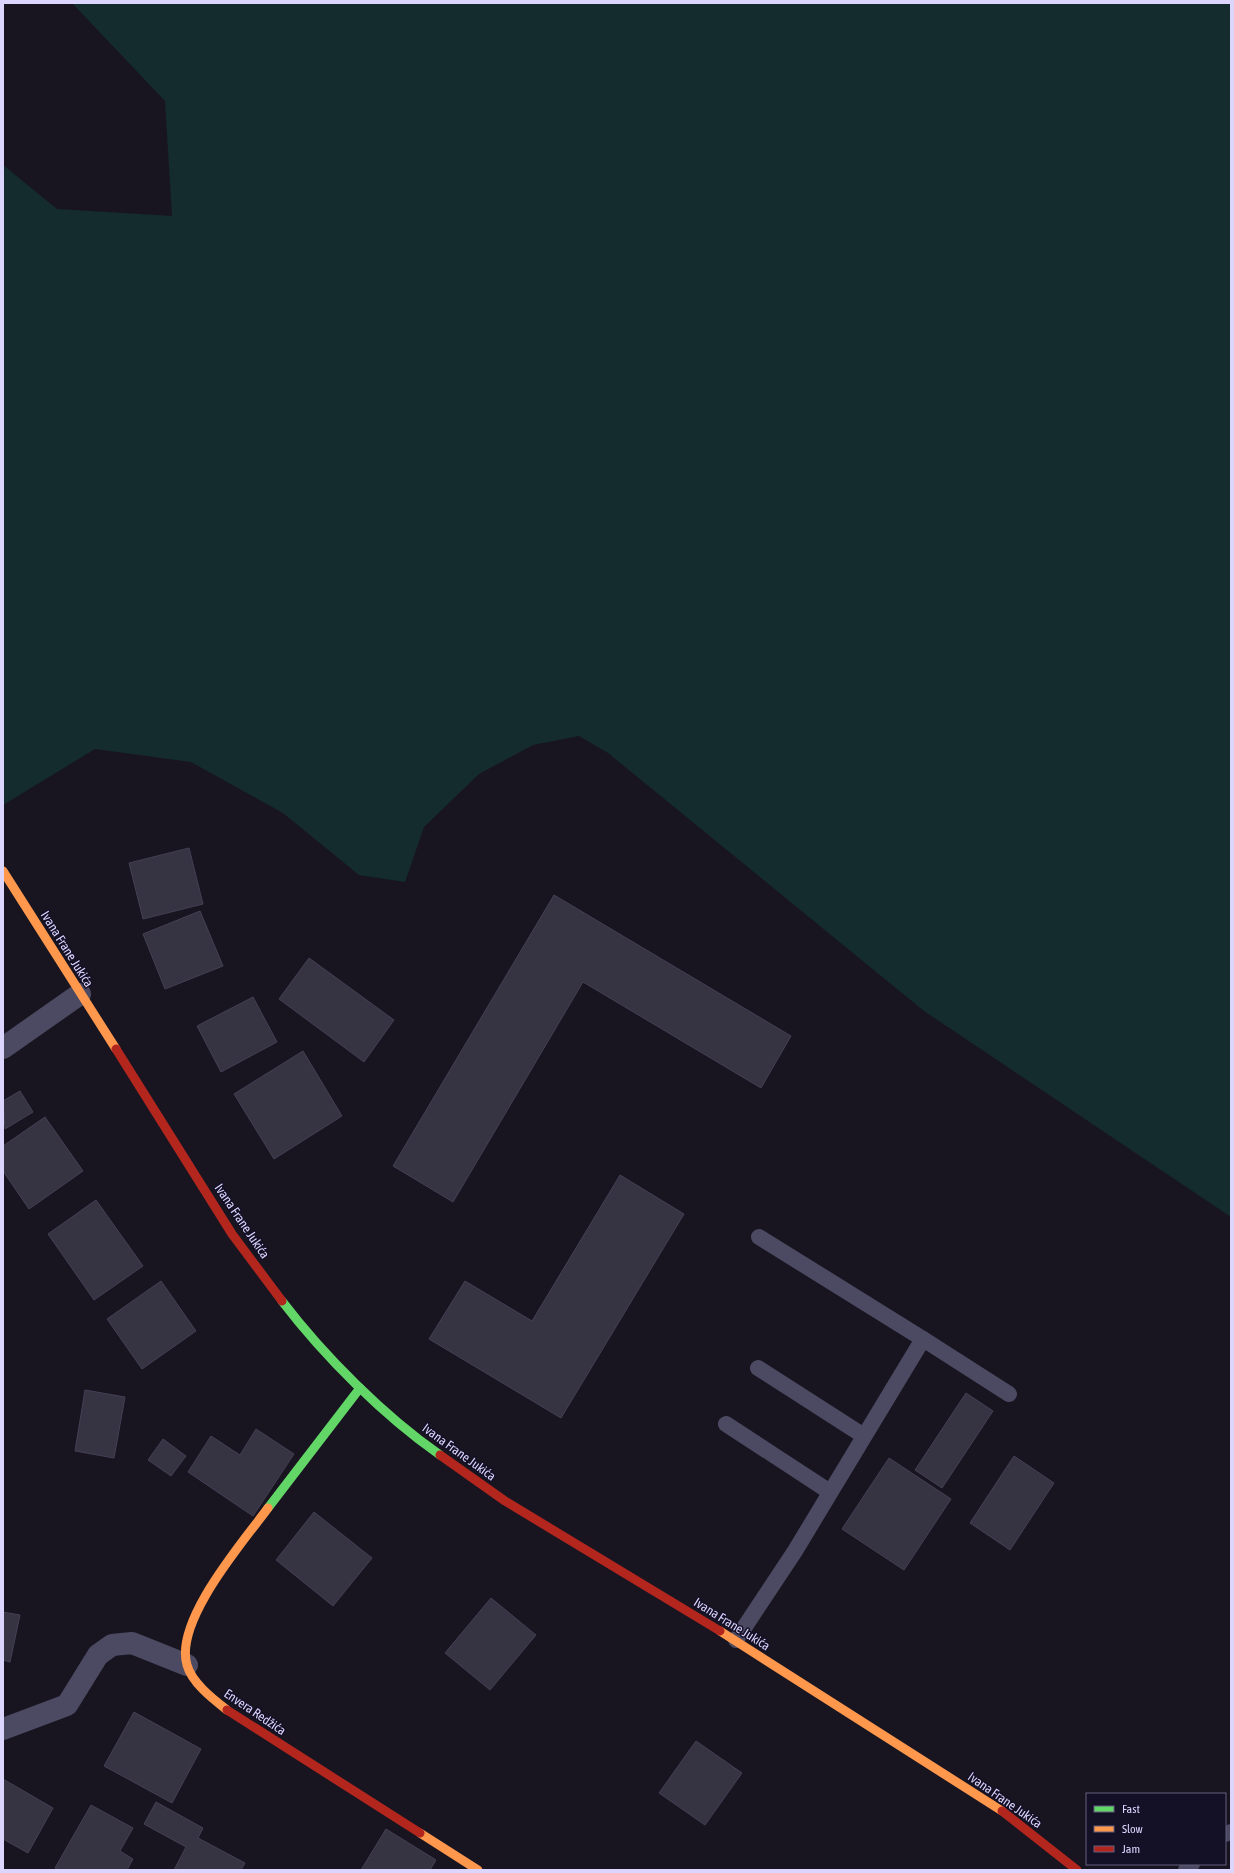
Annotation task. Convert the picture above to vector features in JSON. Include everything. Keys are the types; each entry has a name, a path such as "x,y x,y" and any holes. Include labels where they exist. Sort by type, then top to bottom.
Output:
{"street":[{"name":"Ivana Frane Jukića","path":"3,871 232,1234 293,1315 360,1388 426,1446 505,1501 736,1640 1004,1812 1077,1870"},
{"path":"3,1048 80,994"},
{"name":"Envera Redžića","path":"360,1388 221,1570 198,1610 186,1640 187,1665 202,1690 230,1713 478,1870"},
{"path":"3,1729 67,1705 98,1656 112,1646 132,1643 187,1665"}],"lane":[{"path":"759,1237 1009,1394"},
{"path":"736,1640 796,1551 923,1339"},
{"path":"758,1368 864,1436"},
{"path":"726,1424 830,1492"}],"green space":[{"path":"72,3 1231,3 1231,1217 924,1011 608,753 579,736 533,745 479,774 424,827 405,882 359,875 283,813 191,762 95,749 3,805 3,165 57,209 172,216 165,101"}],"building":[{"path":"189,848 203,904 143,919 129,863"},
{"path":"554,895 791,1036 761,1088 583,982 453,1202 393,1166"},
{"path":"200,911 223,966 165,989 143,934"},
{"path":"309,958 394,1020 364,1062 279,999"},
{"path":"253,997 277,1042 221,1072 197,1026"},
{"path":"303,1051 342,1116 274,1159 234,1094"},
{"path":"20,1091 33,1112 5,1129 3,1101"},
{"path":"45,1117 83,1171 29,1209 3,1171 3,1146"},
{"path":"620,1175 684,1214 561,1418 429,1339 465,1281 532,1321"},
{"path":"96,1200 143,1266 94,1300 48,1234"},
{"path":"161,1281 196,1331 142,1369 107,1319"},
{"path":"85,1390 125,1397 114,1458 75,1451"},
{"path":"966,1393 993,1411 942,1488 915,1470"},
{"path":"256,1429 294,1454 253,1516 188,1472 211,1436 240,1455"},
{"path":"163,1439 186,1456 171,1476 148,1460"},
{"path":"1014,1456 1054,1483 1010,1550 970,1523"},
{"path":"889,1458 951,1499 904,1570 842,1529"},
{"path":"314,1512 372,1558 333,1606 276,1560"},
{"path":"491,1598 536,1635 490,1690 445,1653"},
{"path":"3,1612 20,1615 10,1662 3,1660"},
{"path":"134,1712 201,1749 172,1803 104,1766"},
{"path":"696,1741 742,1773 705,1825 659,1793"},
{"path":"3,1779 53,1808 28,1853 3,1839"},
{"path":"156,1802 203,1828 198,1838 245,1863 241,1870 174,1870 186,1847 144,1824"},
{"path":"91,1805 133,1828 120,1851 133,1859 127,1870 59,1870 55,1868"},
{"path":"386,1829 436,1860 430,1870 361,1870"}],"traffic: fast":[{"path":"282,1301 336,1364 376,1404 440,1455"},
{"path":"268,1508 360,1388"}],"traffic: slow":[{"path":"3,871 116,1049"},
{"path":"227,1710 193,1678 187,1665 186,1647 191,1627 200,1605 228,1561 268,1508"},
{"path":"720,1631 1002,1811"},
{"path":"420,1833 478,1870"}],"traffic: jam":[{"path":"116,1049 232,1234 282,1301"},
{"path":"440,1455 505,1501 720,1631"},
{"path":"227,1710 420,1833"},
{"path":"1002,1811 1077,1870"}]}
